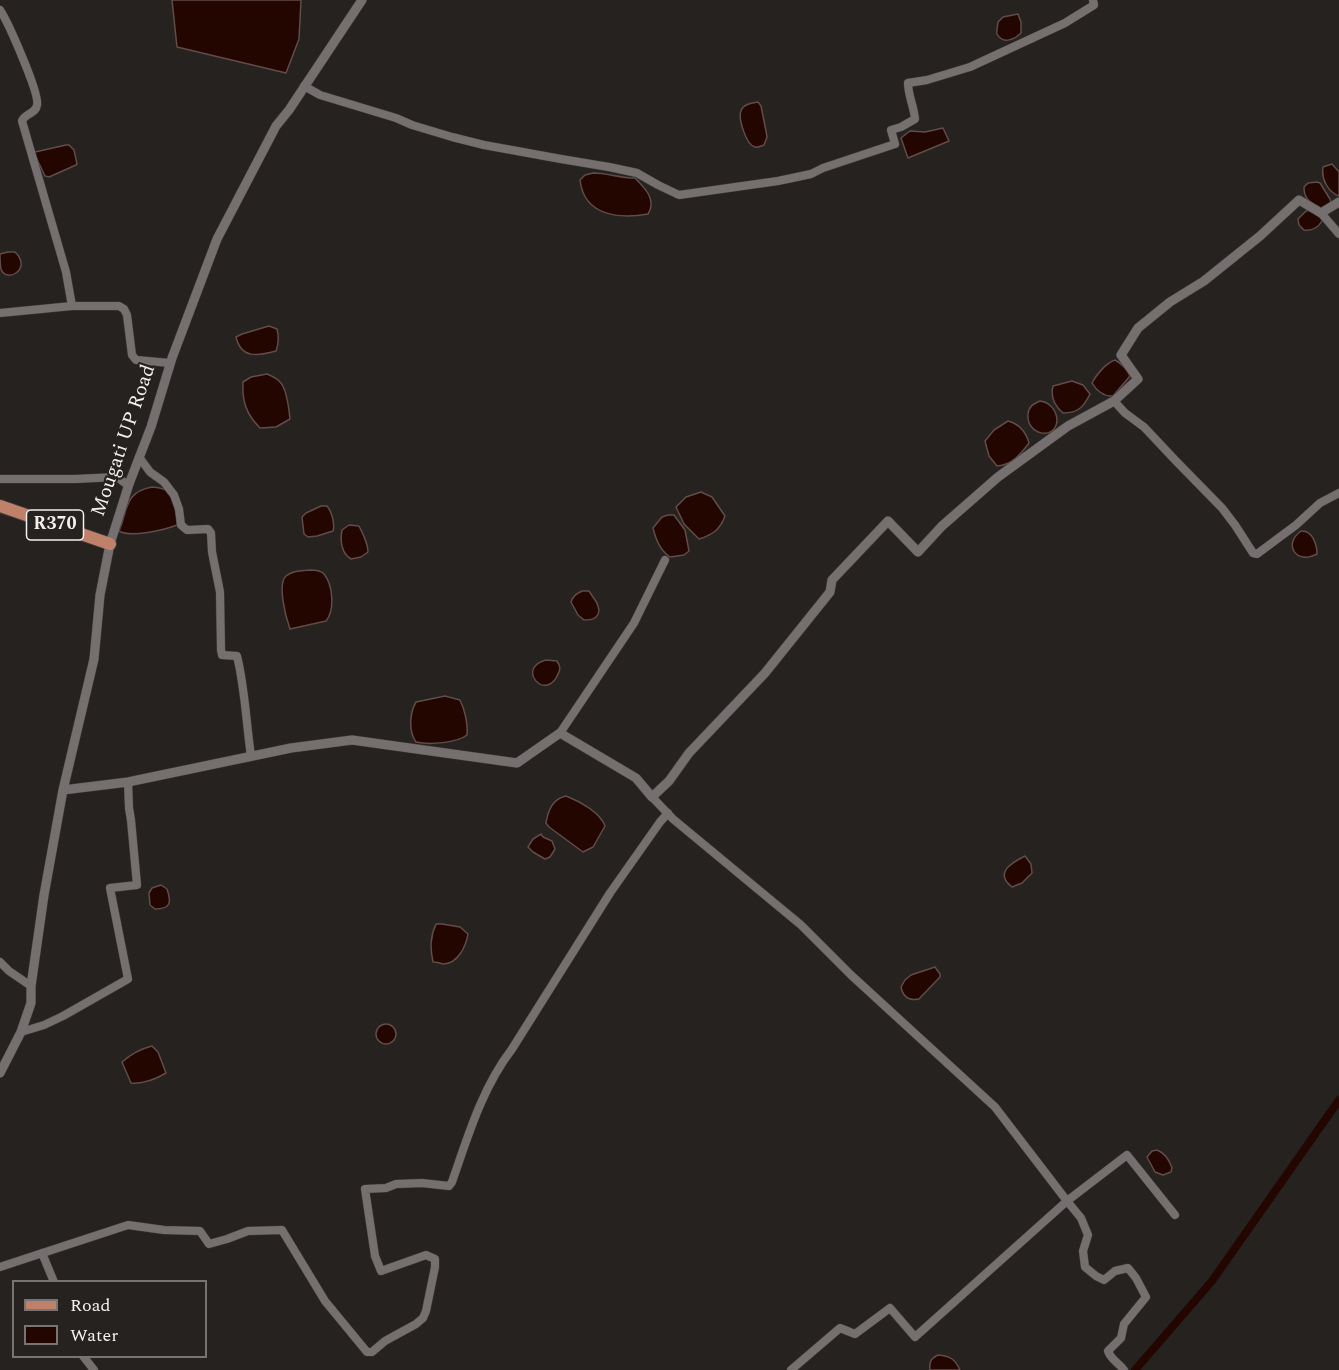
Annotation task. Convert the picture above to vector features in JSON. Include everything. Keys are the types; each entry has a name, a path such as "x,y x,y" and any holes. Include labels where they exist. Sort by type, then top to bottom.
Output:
{"main road":[{"name":"R370","path":"0,506 110,544"}],"street":[{"name":"Mougati UP Road","path":"0,1072 21,1032 31,1003 31,986 44,895 63,790 94,660 100,595 110,544 129,484 151,427 170,363 217,239 276,126 362,0"},
{"path":"304,86 320,95 452,137 637,173 679,195 811,174 895,144 891,130 901,128 915,119 908,83 927,80 970,67 1065,23 1094,5 1093,0"},
{"path":"0,10 31,79 38,103 34,111 23,117 22,121 66,272 72,306"},
{"path":"652,797 669,781 689,753 765,673 830,592 832,580 888,521 918,552 942,526 998,477 1068,426 1114,401 1138,379 1121,355 1138,328 1170,302 1204,281 1260,236 1299,200 1321,213 1339,234"},
{"path":"1321,213 1339,202"},
{"path":"0,313 72,306 119,306 127,315 132,355 136,360 170,363"},
{"path":"1114,401 1125,413 1144,427 1222,508 1253,553 1261,552 1320,503 1339,493"},
{"path":"139,458 174,495 180,509 181,525 187,530 208,529 211,533 212,552 220,592 221,650 222,655 237,656 243,685 251,756"},
{"path":"0,479 117,477 129,484"},
{"path":"63,790 128,782 291,748 352,740 517,763 560,733 634,623 665,560"},
{"path":"560,733 636,778 673,819 801,925 851,975 995,1107 1081,1218 1088,1235 1083,1251 1085,1267 1104,1280 1115,1271 1128,1269 1136,1278 1146,1297 1124,1324 1121,1338 1108,1352 1124,1370"},
{"path":"21,1032 63,1016 128,979 110,888 136,885 128,782"},
{"path":"0,1267 128,1225 164,1230 200,1231 209,1244 248,1231 282,1230 316,1289 367,1352 372,1352 385,1341 416,1324 425,1315 435,1259 426,1255 381,1271 375,1256 365,1189 422,1183 449,1186 479,1107 499,1066 610,893 668,813"},
{"path":"0,962 31,986"},
{"path":"790,1370 840,1328 855,1334 890,1308 915,1337 1067,1202 1127,1155 1175,1215"},
{"path":"42,1253 54,1280"},
{"path":"85,1358 94,1370"}],"water":[{"path":"172,0 301,0 299,39 286,73 177,47"},
{"path":"1018,14 1021,33 1009,40 1002,39 997,33 998,22 1003,17"},
{"path":"758,102 761,106 767,137 764,145 756,147 746,137 740,114 746,105"},
{"path":"943,128 949,141 908,158 901,138 910,131 925,132"},
{"path":"66,145 74,150 77,164 49,177 45,176 35,152"},
{"path":"1332,164 1339,172 1339,196 1329,188 1323,176 1323,167"},
{"path":"593,173 635,178 646,190 650,199 648,214 615,215 596,208 588,201 580,180 585,175"},
{"path":"1308,183 1320,183 1331,202 1322,209 1309,201 1304,192 1304,187"},
{"path":"1311,210 1321,217 1322,221 1319,226 1304,230 1299,225 1298,219 1306,211"},
{"path":"15,252 20,258 20,269 12,275 4,273 1,269 0,254"},
{"path":"269,326 277,329 276,351 251,354 238,344 236,337"},
{"path":"1115,360 1130,376 1113,396 1110,396 1101,392 1092,383 1108,364"},
{"path":"267,374 276,378 282,385 290,419 276,427 260,428 251,418 246,407 243,382 251,377"},
{"path":"1072,381 1083,385 1090,394 1080,408 1073,412 1063,413 1054,401 1053,386"},
{"path":"1040,401 1050,405 1057,417 1055,427 1046,433 1036,431 1031,427 1029,421 1029,409"},
{"path":"1008,421 1022,429 1029,443 1011,461 997,466 989,456 985,441 994,430"},
{"path":"152,487 170,493 174,501 177,525 156,531 131,534 119,531 128,503 136,493"},
{"path":"701,492 712,497 725,516 715,531 699,539 684,524 676,507 686,497"},
{"path":"321,506 327,506 330,511 333,531 308,537 304,534 302,517"},
{"path":"674,515 685,530 689,551 684,555 670,557 657,541 653,528 662,517"},
{"path":"349,525 359,526 365,539 368,552 361,557 351,559 343,550 342,530"},
{"path":"1305,531 1313,538 1317,554 1303,557 1294,552 1292,547 1295,536"},
{"path":"318,570 327,579 332,598 331,611 326,621 290,629 283,601 283,580 292,573"},
{"path":"582,591 589,591 599,610 597,615 590,620 584,620 578,615 571,602 575,595"},
{"path":"546,660 557,661 560,669 553,682 547,685 536,681 533,676 533,670 537,664"},
{"path":"445,696 460,700 466,717 467,735 443,743 416,742 413,738 411,722 416,702"},
{"path":"566,796 594,812 605,826 593,847 583,852 546,823 552,806 557,800"},
{"path":"541,834 552,841 555,849 550,857 545,859 528,847 533,839"},
{"path":"1025,856 1031,864 1032,873 1022,883 1012,887 1004,877 1006,869"},
{"path":"161,885 167,889 169,901 164,908 155,909 150,905 149,893 152,888"},
{"path":"436,924 460,927 468,934 460,954 448,963 433,962 431,943"},
{"path":"935,967 940,977 919,999 909,999 905,996 901,987 905,980 911,975"},
{"path":"386,1024 393,1027 396,1034 393,1041 386,1044 379,1041 376,1034 379,1027"},
{"path":"152,1046 158,1052 166,1073 150,1081 131,1083 122,1062 136,1052"},
{"path":"1157,1150 1168,1159 1172,1168 1171,1172 1163,1175 1155,1172 1147,1157 1152,1151"},
{"path":"938,1355 952,1359 960,1370 930,1370 931,1361"}],"waterway":[{"path":"1135,1370 1212,1281 1339,1100"}]}
